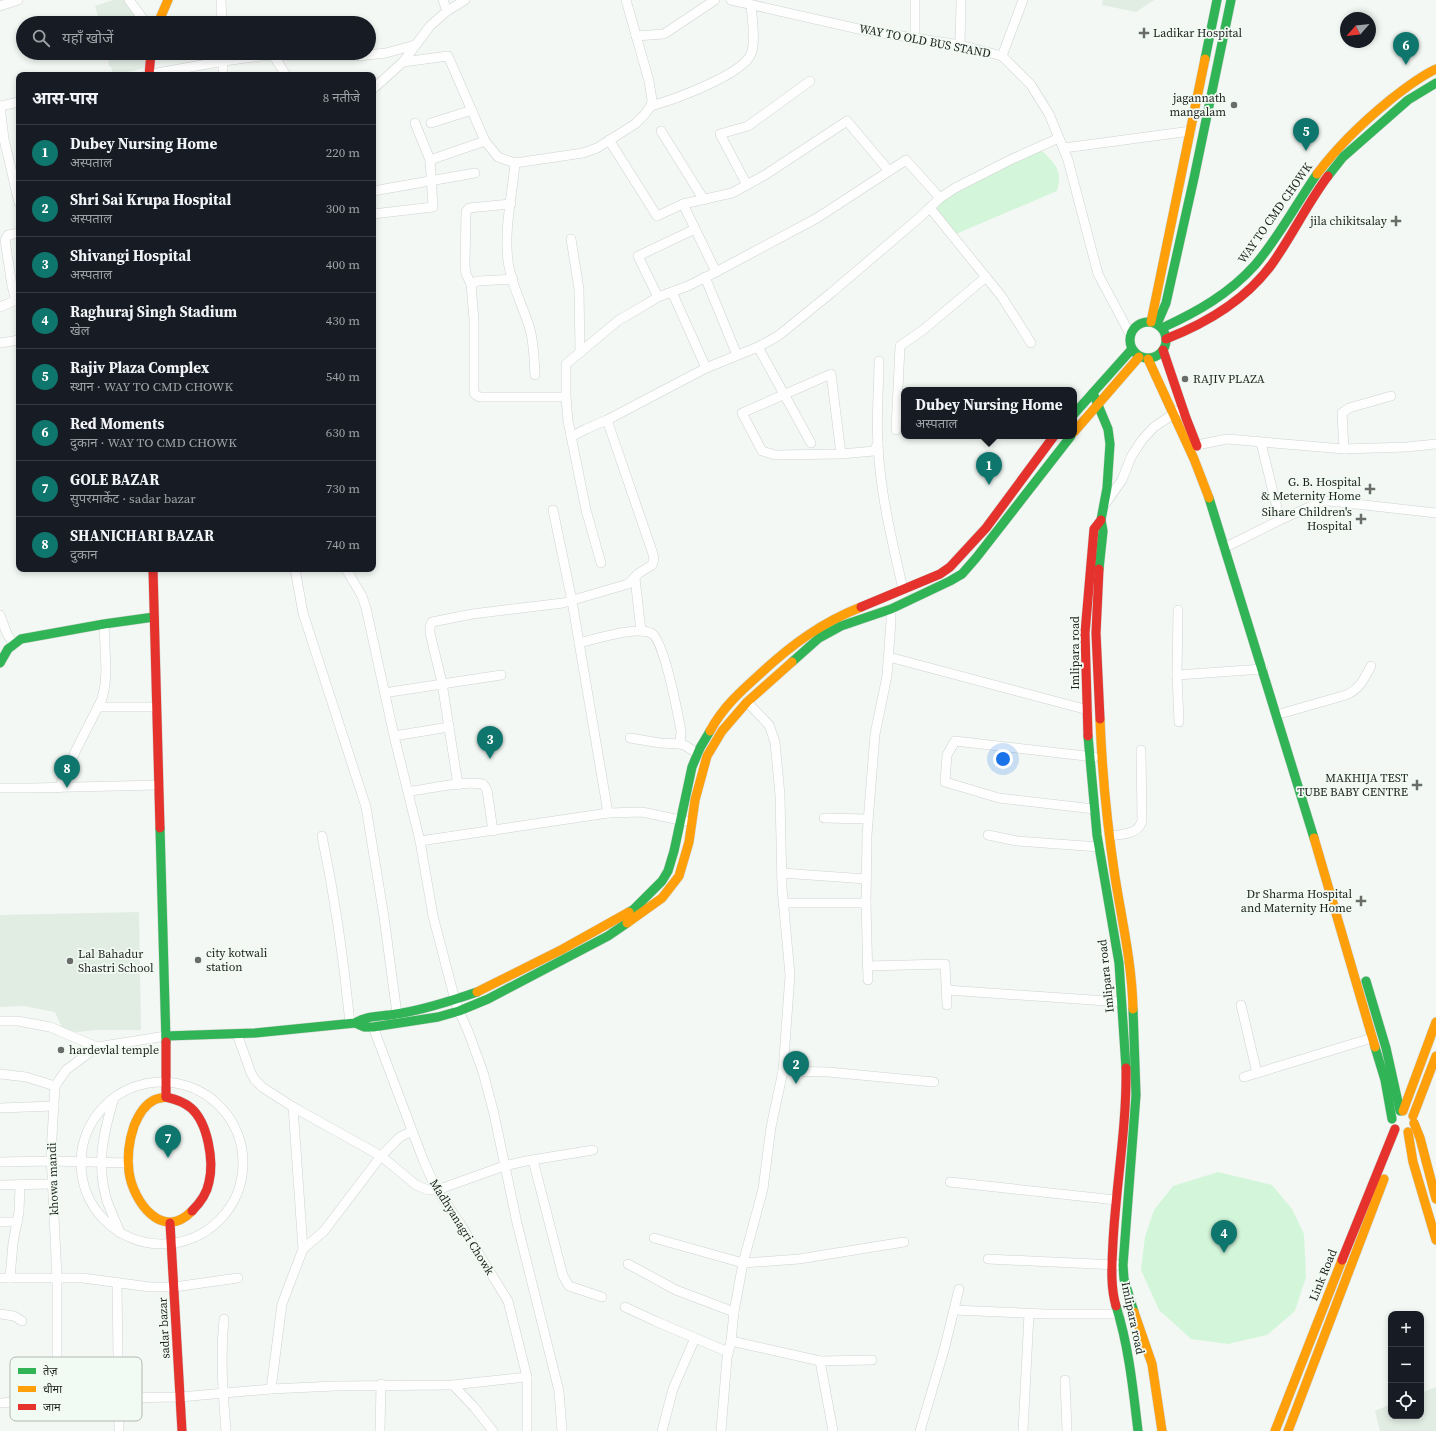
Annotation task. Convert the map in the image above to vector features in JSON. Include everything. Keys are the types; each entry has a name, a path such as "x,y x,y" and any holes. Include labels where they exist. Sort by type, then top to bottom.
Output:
{"street":[{"path":"0,6 18,0"},
{"path":"129,0 141,16"},
{"path":"161,16 168,0"},
{"path":"221,0 222,16"},
{"path":"443,0 447,11"},
{"path":"376,87 402,62 430,26 447,11 465,0"},
{"path":"626,0 649,81 652,94 651,106"},
{"path":"636,36 664,34 715,0"},
{"name":"WAY TO OLD BUS STAND","path":"731,0 863,30 960,45 1002,56 1031,85 1050,114 1068,160 1098,274 1130,334"},
{"path":"772,0 773,10"},
{"path":"915,0 916,38"},
{"path":"960,45 961,0"},
{"path":"1002,56 1023,0"},
{"path":"1077,428 1098,403 1143,358 1159,355 1163,350 1166,339 1156,325 1191,131 1218,0"},
{"path":"1156,325 1167,296 1231,0"},
{"path":"402,62 448,56 485,141 498,158 515,163 583,152 597,148 635,124 651,106 675,99 717,80 731,73 745,62 752,52 753,46 751,5"},
{"path":"376,54 386,53 415,45"},
{"path":"149,72 151,60"},
{"path":"161,72 211,60"},
{"path":"223,60 223,72"},
{"path":"276,60 284,72"},
{"name":"WAY TO CMD CHOWK","path":"1156,325 1185,318 1221,296 1246,275 1270,245 1324,165 1347,139 1371,115 1420,76 1436,69"},
{"path":"748,185 720,134 748,126 810,82"},
{"name":"WAY TO CMD CHOWK","path":"1166,339 1187,331 1215,316 1241,297 1264,275 1314,196 1343,157 1408,100 1436,83"},
{"path":"16,103 0,106 4,139 16,190"},
{"path":"431,123 472,110"},
{"path":"609,140 657,216 683,204 732,193 765,175 847,121 889,171"},
{"path":"376,214 433,207 430,160 414,123"},
{"path":"661,131 704,200"},
{"path":"1064,148 1191,131"},
{"path":"571,437 607,420 706,368 758,347 778,336 801,318 940,198 981,174 1059,138"},
{"path":"430,160 485,141"},
{"path":"601,563 586,510 571,437 566,397 566,364 619,320 658,298 716,272 817,218 906,160 940,198"},
{"path":"515,163 507,239 508,263 515,290 529,326 533,343 535,374"},
{"path":"376,191 475,173"},
{"path":"511,204 469,208 466,212 465,265 466,274 471,284 474,320 474,393 480,397 566,397"},
{"path":"683,204 716,272"},
{"path":"930,208 1002,297 1031,343"},
{"path":"658,298 638,256 695,229"},
{"path":"16,234 8,235 5,240 12,286 16,297"},
{"path":"571,239 579,290 580,352"},
{"path":"705,277 737,355"},
{"path":"896,430 900,346 922,330 986,277"},
{"path":"471,284 478,281 513,279"},
{"path":"672,292 706,368"},
{"path":"0,307 16,300"},
{"path":"1156,325 1141,323 1133,329 1130,334 1130,344 1132,349 1143,358 1174,414 1228,546 1262,669 1334,903 1385,1080 1393,1126 1402,1131 1413,1162 1436,1240"},
{"path":"0,343 16,340"},
{"path":"758,347 811,443"},
{"path":"1077,411 1132,349"},
{"path":"1163,350 1182,408 1197,445 1228,546 1283,713 1386,1048 1402,1111"},
{"path":"879,361 878,443 886,513 903,589"},
{"path":"841,454 832,374 742,413 762,451 775,455 841,454 874,451 878,443"},
{"name":"Imlipara road","path":"1093,393 1108,429 1110,444 1104,506 1101,520 1103,532 1098,583 1096,670 1105,800 1115,874 1130,963 1136,1070 1136,1095 1123,1265 1124,1279 1130,1300 1152,1364 1162,1431"},
{"path":"1344,449 1342,412 1348,408 1391,396"},
{"path":"1104,506 1122,480 1131,457 1142,440 1154,427 1182,408"},
{"path":"458,785 442,684 430,633 432,622 472,614 572,601 628,584 639,573 652,565 654,559 607,420"},
{"path":"352,1024 363,1018 397,1014 455,1000 493,985 561,950 634,909 662,881 669,867 692,767 718,716 729,702 785,651 811,632 843,614 940,574 950,567 986,528 1052,439"},
{"path":"0,1074 26,1077 55,1086 66,1070 97,1047 166,1036 255,1033 352,1024 364,1027 373,1027 438,1017 459,1011 488,999 608,936 648,910 662,898 679,876 692,823 695,800 708,756 722,731 747,702 819,638 841,626 891,609 962,574 1069,439"},
{"path":"1197,445 1227,439 1344,449 1436,444"},
{"path":"1261,443 1280,520"},
{"path":"1228,546 1317,503 1329,501 1436,513"},
{"path":"553,510 572,601 608,813"},
{"name":"Imlipara road","path":"1101,520 1094,529 1085,633 1088,710 1094,809 1119,963 1126,1070 1126,1095 1116,1200 1112,1266 1114,1299 1124,1332 1130,1365 1138,1431"},
{"path":"152,572 166,1036 166,1097"},
{"path":"296,572 304,613 366,807 384,917 397,1014"},
{"path":"348,572 362,596 366,608 395,740 420,841 433,916 455,1000 483,1072 494,1114 504,1166 559,1391 562,1431"},
{"path":"635,578 641,630"},
{"path":"868,980 866,879 868,819 874,734 887,676 891,609"},
{"path":"1178,610 1177,675 1179,722"},
{"path":"0,615 6,634 13,643"},
{"path":"0,663 2,656 13,643 21,639 104,624 154,618"},
{"path":"59,788 76,750 102,699 106,670 104,624"},
{"path":"579,643 641,630 655,635 662,650 682,731 680,744"},
{"path":"889,657 1088,710"},
{"path":"1283,713 1346,696 1358,688 1371,666"},
{"path":"1177,675 1262,669"},
{"path":"390,692 501,676"},
{"path":"721,1431 728,1352 731,1341 734,1312 743,1263 763,1189 771,1127 783,1071 790,975 783,903 780,795 775,742 769,725 747,702"},
{"path":"98,707 156,707"},
{"path":"400,735 449,727"},
{"path":"630,738 660,743 680,744 698,754"},
{"path":"1094,809 1000,798 945,782 947,755 955,741 1102,759"},
{"path":"1110,836 1133,832 1141,825 1141,750"},
{"path":"412,791 458,785 483,784 485,786 493,831"},
{"path":"0,788 159,785"},
{"path":"420,841 608,813 642,812 681,819 692,823"},
{"path":"824,818 868,819"},
{"path":"988,834 1017,841 1099,847"},
{"path":"322,836 340,936 352,1024"},
{"path":"669,867 680,871"},
{"path":"782,873 866,879"},
{"path":"783,903 866,903"},
{"path":"867,966 945,964 947,1005"},
{"path":"947,990 1121,1002"},
{"path":"1241,1005 1257,1073"},
{"path":"0,1021 18,1021 50,1027 97,1047"},
{"path":"1402,1111 1436,1022"},
{"name":"Madhyanagri Chowk","path":"373,1027 424,1162 437,1190 459,1222 508,1301 527,1377 527,1431"},
{"path":"237,1034 251,1073 255,1080 262,1086 293,1106 381,1156 416,1186 428,1190 437,1190 504,1166 593,1150"},
{"path":"1244,1077 1372,1038"},
{"path":"1402,1131 1413,1127 1413,1120 1436,1056"},
{"path":"783,1071 828,1072 934,1082"},
{"path":"166,1080 187,1082 206,1092 224,1108 234,1126 241,1150 242,1170 239,1189 230,1206 215,1224 204,1234 192,1240 172,1244 140,1242 111,1227 99,1216 90,1204 83,1191 79,1178 78,1162 90,1128 103,1110 114,1099 127,1091 166,1080"},
{"name":"khowa mandi","path":"55,1086 52,1184 58,1278 57,1357"},
{"path":"166,1097 175,1098 193,1110 205,1135 210,1150 211,1168 209,1183 203,1197 194,1209 179,1221 170,1223 162,1221 144,1207 136,1195 130,1180 128,1163 129,1147 138,1119 146,1107 154,1100 166,1097"},
{"path":"114,1099 103,1141 101,1162 103,1183 107,1201 120,1233"},
{"path":"0,1108 54,1106"},
{"path":"271,1389 282,1304 303,1249 293,1106"},
{"path":"1392,1119 1394,1115 1402,1111 1407,1111 1413,1120 1420,1138 1436,1199"},
{"path":"303,1249 324,1231 381,1156 400,1137 412,1131"},
{"name":"Link Road","path":"1275,1431 1334,1279 1402,1131"},
{"name":"Link Road","path":"1288,1431 1402,1131"},
{"path":"533,1160 563,1276 566,1282 573,1288 602,1297"},
{"path":"0,1162 52,1161 128,1163"},
{"path":"950,1182 1116,1200"},
{"path":"0,1185 52,1184"},
{"path":"10,1278 13,1243 19,1212 20,1185"},
{"path":"0,1222 17,1222"},
{"name":"sadar bazar","path":"170,1223 182,1431"},
{"path":"654,1238 743,1263 800,1259 904,1242"},
{"path":"988,1258 1112,1266 1123,1265"},
{"path":"628,1264 676,1290 734,1312"},
{"path":"0,1278 83,1278 117,1283 174,1288 238,1278"},
{"path":"117,1283 118,1357"},
{"path":"920,1431 944,1350 959,1289"},
{"path":"625,1307 654,1321 728,1352"},
{"path":"954,1310 1029,1314 1119,1314"},
{"path":"0,1314 14,1316 22,1320"},
{"path":"1023,1431 1029,1314"},
{"path":"224,1319 221,1345 226,1431"},
{"path":"662,1431 673,1388 695,1338"},
{"path":"731,1341 820,1361 872,1360"},
{"path":"820,1361 833,1431"},
{"path":"142,1397 180,1397 271,1389 381,1384 453,1385 527,1377"},
{"path":"1065,1380 1068,1431"},
{"path":"380,1431 381,1384"},
{"path":"453,1385 474,1407 493,1431"},
{"path":"0,1403 10,1402"},
{"path":"119,1421 119,1431"}],"shaded area":[{"path":"113,0 126,0 138,16 98,16 95,6"},
{"path":"1103,0 1154,0 1136,12 1102,5"},
{"path":"108,60 147,60 146,68 127,72 112,72 111,67 109,66"},
{"name":"Lal Bahadur Shastri School","path":"139,912 141,1030 95,1030 77,1032 63,1030 55,1012 24,1006 0,1007 0,915"},
{"path":"1436,1387 1436,1431 1380,1431 1375,1411 1388,1405 1388,1419 1424,1419 1424,1392"}],"green space":[{"path":"1041,150 1054,163 1058,172 1059,183 1057,191 956,234 936,207 940,198"},
{"path":"1218,1172 1272,1185 1292,1209 1304,1234 1306,1277 1295,1311 1267,1335 1228,1344 1191,1339 1159,1310 1141,1270 1145,1237 1154,1210 1173,1186"}],"traffic: fast":[{"path":"1205,59 1217,0"},
{"path":"1157,324 1166,303 1231,0"},
{"path":"1328,176 1343,157 1408,100 1436,83"},
{"path":"1162,328 1200,309 1234,285 1245,275 1272,243 1317,174"},
{"path":"1152,322 1161,327 1165,333 1166,340 1165,347 1161,353 1152,358 1144,358 1135,353 1131,347 1130,336 1135,327 1141,323 1152,322"},
{"path":"1077,411 1132,349"},
{"path":"1093,393 1108,429 1110,444 1107,488 1101,520 1103,531 1099,569"},
{"path":"792,662 819,638 841,626 891,609 962,574 1069,439"},
{"path":"1209,498 1314,838"},
{"path":"0,663 8,649 21,639 104,624 154,617"},
{"path":"629,912 634,909 662,881 668,871 674,851 692,767 700,748 710,731"},
{"path":"1088,736 1097,835 1119,963 1126,1068"},
{"path":"160,828 166,1042"},
{"path":"355,1023 364,1027 373,1027 438,1017 459,1011 488,999 608,936 627,923"},
{"path":"1366,981 1386,1048 1400,1111"},
{"path":"166,1036 255,1033 355,1023 370,1017 427,1008 477,992"},
{"path":"1133,1009 1136,1095 1123,1265 1124,1279 1134,1312"},
{"path":"1375,1047 1385,1080 1392,1119"},
{"path":"1116,1306 1127,1352 1138,1431"}],"traffic: slow":[{"path":"161,16 168,0"},
{"path":"1151,322 1205,59"},
{"path":"1317,174 1342,144 1370,117 1407,87 1436,69"},
{"path":"1077,429 1139,357"},
{"path":"1148,359 1194,459 1209,498"},
{"path":"710,731 720,714 732,700 795,644 833,620 861,607"},
{"path":"627,923 662,898 679,876 689,842 695,800 707,756 722,731 747,702 792,662"},
{"path":"1100,719 1107,818 1129,959 1133,1009"},
{"path":"1314,838 1375,1047"},
{"path":"477,992 561,950 629,912"},
{"path":"1403,1111 1436,1022"},
{"path":"1413,1116 1436,1056"},
{"path":"166,1097 150,1102 137,1118 131,1137 128,1155 129,1172 136,1195 151,1214 160,1220 170,1222 181,1219 192,1211"},
{"path":"1414,1123 1420,1138 1436,1199"},
{"path":"1408,1132 1413,1162 1436,1240"},
{"path":"1288,1431 1384,1179"},
{"path":"1275,1431 1342,1260"},
{"path":"1134,1312 1152,1364 1162,1431"}],"traffic: jam":[{"path":"149,72 150,60"},
{"path":"1166,339 1196,326 1225,309 1250,289 1262,277 1272,264 1328,176"},
{"path":"1163,350 1197,446"},
{"path":"861,607 940,574 950,567 986,528 1052,439"},
{"path":"1088,736 1085,633 1094,529 1101,520"},
{"path":"1099,569 1096,633 1100,719"},
{"path":"153,572 160,828"},
{"path":"166,1042 166,1097"},
{"path":"1116,1306 1112,1282 1112,1258 1114,1220 1125,1112 1126,1068"},
{"path":"166,1097 179,1101 191,1108 202,1123 208,1143 211,1164 209,1182 203,1198 192,1211"},
{"path":"1342,1260 1395,1129"},
{"path":"170,1223 182,1431"}],"place":[{"name":"Ladikar Hospital","path":"1144,33"},
{"name":"Red Moments","path":"1406,65"},
{"name":"jagannath mangalam","path":"1234,105"},
{"name":"Rajiv Plaza Complex","path":"1306,151"},
{"name":"jila chikitsalay","path":"1396,221"},
{"name":"RAJIV PLAZA","path":"1185,379"},
{"name":"Dubey Nursing Home","path":"989,485"},
{"name":"G. B. Hospital & Meternity Home","path":"1370,489"},
{"name":"Sihare Children's Hospital","path":"1361,519"},
{"name":"Shivangi Hospital","path":"490,759"},
{"name":"MAKHIJA TEST TUBE BABY CENTRE","path":"1417,785"},
{"name":"SHANICHARI BAZAR","path":"67,788"},
{"name":"Dr Sharma Hospital and Maternity Home","path":"1361,901"},
{"name":"city kotwali station","path":"198,960"},
{"name":"Lal Bahadur Shastri School","path":"70,961"},
{"name":"hardevlal temple","path":"61,1050"},
{"name":"Shri Sai Krupa Hospital","path":"796,1084"},
{"name":"GOLE BAZAR","path":"168,1158"},
{"name":"Raghuraj Singh Stadium","path":"1224,1253"}]}
